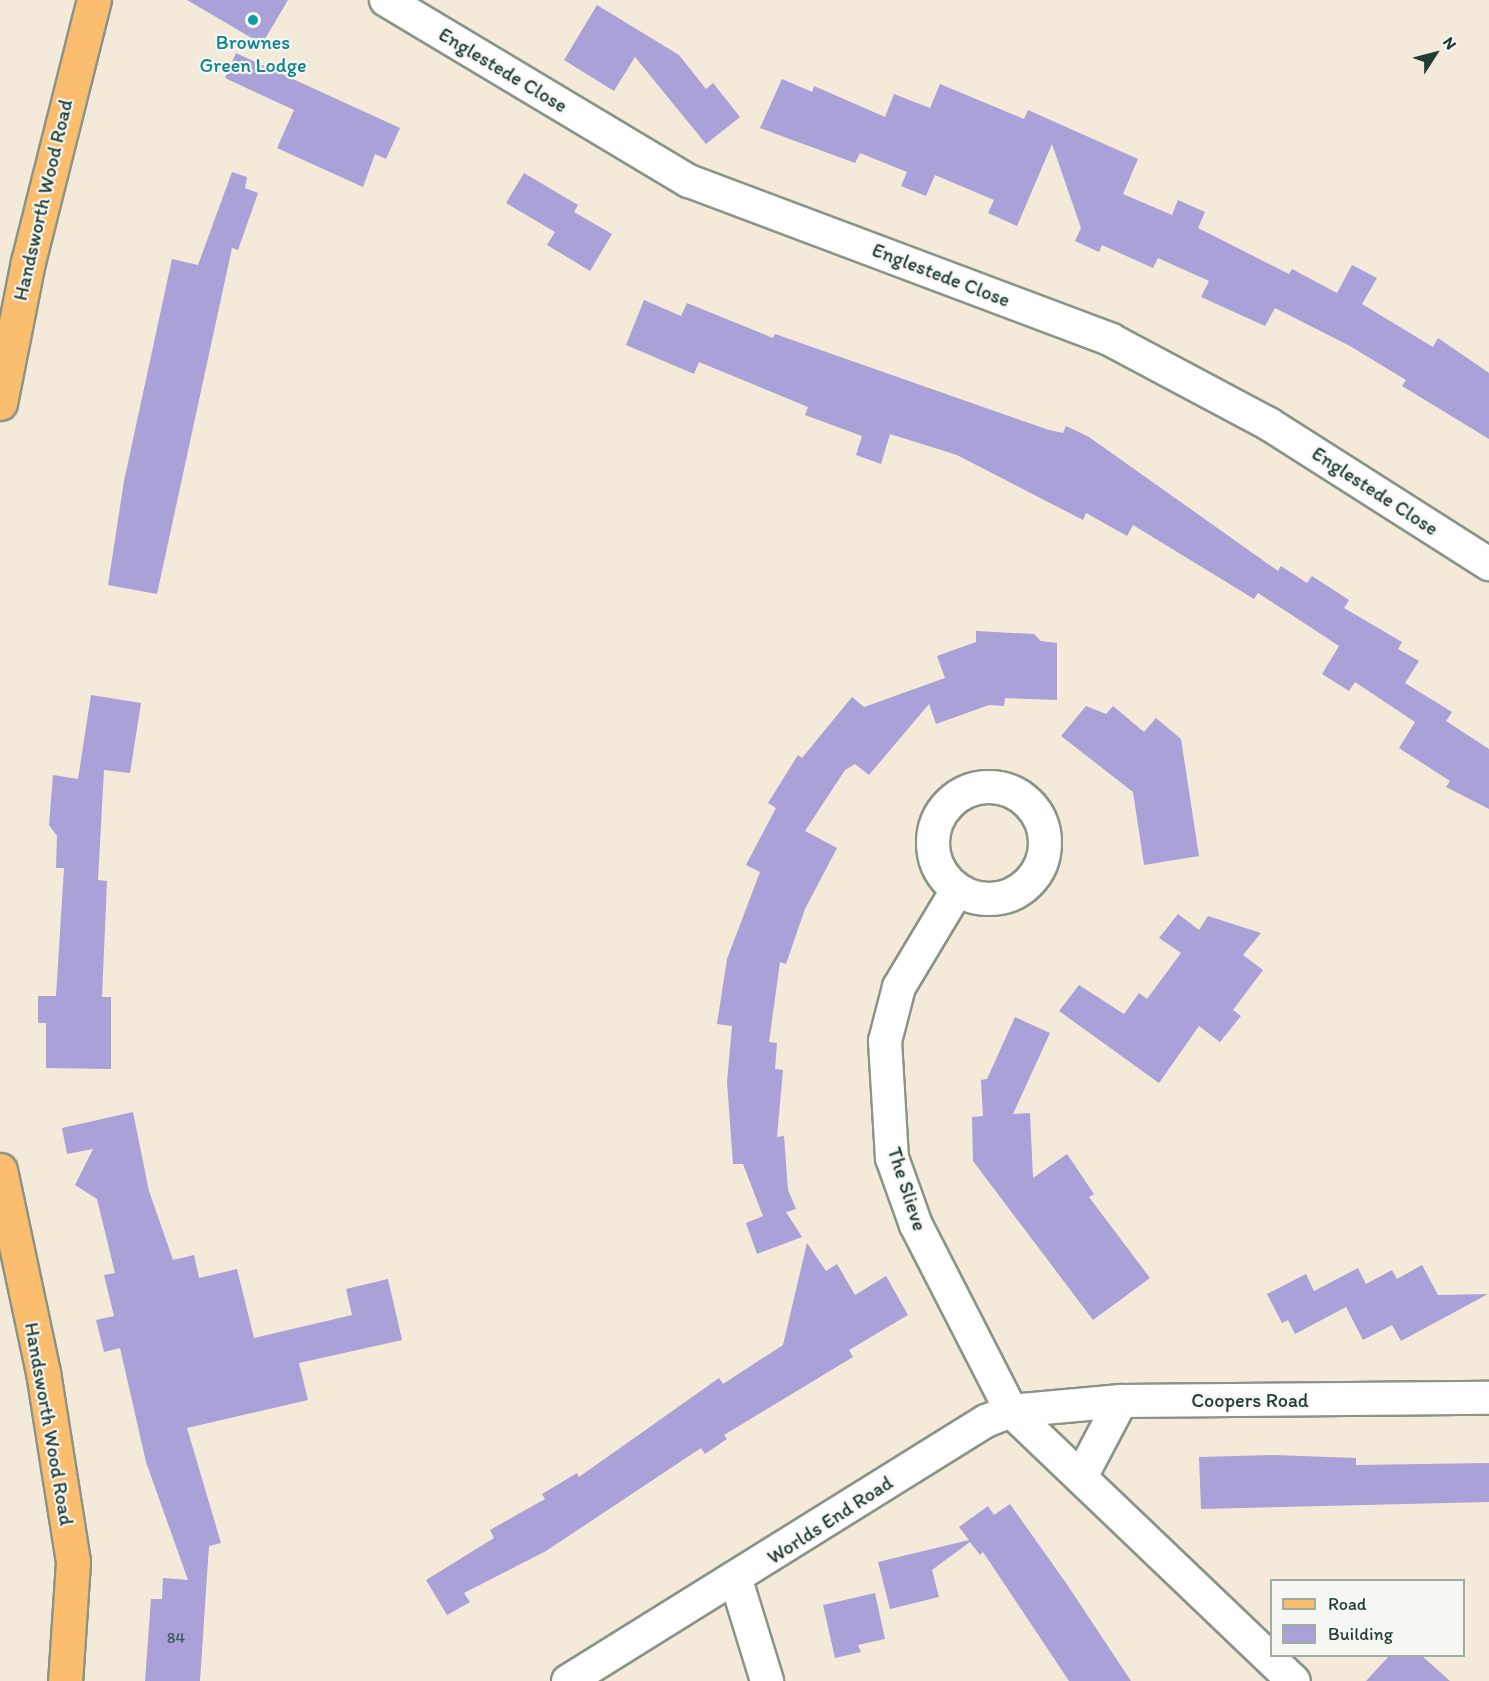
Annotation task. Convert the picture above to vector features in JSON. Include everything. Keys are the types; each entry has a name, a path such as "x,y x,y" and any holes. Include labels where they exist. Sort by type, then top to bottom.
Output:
{"main road":[{"name":"Handsworth Wood Road","path":"0,403 28,262 94,0"},
{"name":"Handsworth Wood Road","path":"0,1170 43,1372 73,1562 65,1681"}],"street":[{"name":"Englestede Close","path":"386,0 689,181 1111,340 1269,424 1489,564"},
{"name":"The Slieve","path":"956,892 899,987 885,1041 892,1158 916,1226 1011,1411"},
{"name":"Coopers Road","path":"1011,1411 1121,1401 1489,1398"},
{"path":"1083,1475 1121,1401"},
{"path":"1011,1411 1083,1475 1294,1681"},
{"name":"Worlds End Road","path":"568,1681 736,1580 986,1421 1011,1411"},
{"path":"736,1580 767,1681"}],"building":[{"name":"Brownes Green Lodge","path":"187,0 288,0 262,44"},
{"path":"597,5 679,55 706,89 713,83 740,117 706,144 635,57 614,91 564,60"},
{"path":"236,53 400,128 386,159 375,154 363,187 277,148 294,110 225,78"},
{"path":"782,79 812,92 814,86 885,117 894,94 930,108 940,84 1024,119 1028,110 1138,159 1123,194 1172,215 1178,200 1205,212 1198,228 1289,274 1292,269 1337,293 1352,265 1377,278 1362,304 1433,347 1438,338 1489,373 1489,439 1402,386 1406,380 1350,346 1275,308 1265,326 1201,297 1209,281 1158,258 1153,268 1102,245 1099,252 1075,241 1081,228 1052,144 1017,226 988,213 994,200 935,175 926,196 901,186 907,172 860,153 855,163 760,128"},
{"path":"232,172 247,177 245,188 258,193 238,250 232,248 157,594 108,585 124,481 172,259 198,265"},
{"path":"524,173 578,205 574,212 612,234 590,271 547,245 555,232 506,203"},
{"path":"644,300 681,316 687,303 773,338 775,334 1049,430 1063,433 1066,426 1089,437 1278,571 1281,566 1307,583 1312,576 1349,600 1344,608 1402,642 1398,649 1419,661 1405,683 1452,712 1446,721 1489,749 1489,809 1446,787 1450,781 1399,748 1415,722 1355,682 1349,691 1322,674 1339,646 1258,593 1254,599 1133,525 1127,536 1086,513 1083,520 957,455 890,434 881,464 856,455 862,436 805,415 808,407 699,362 694,374 626,345"},
{"path":"976,631 1034,634 1041,641 1057,643 1057,700 1005,698 1004,706 989,705 936,724 929,704 869,775 855,764 845,770 805,831 837,848 805,909 786,964 780,962 769,1042 777,1043 775,1069 783,1070 777,1137 784,1136 788,1190 796,1209 786,1212 802,1237 757,1254 746,1223 763,1216 743,1164 733,1164 727,1082 732,1026 717,1024 727,959 760,872 746,865 776,808 768,803 798,755 802,758 852,697 864,707 945,678 937,656 976,642"},
{"path":"91,695 141,703 130,773 104,770 98,880 107,881 102,997 111,997 111,1069 46,1068 46,1023 38,1023 38,996 56,996 64,868 56,868 57,836 49,825 53,775 78,779"},
{"path":"1086,706 1106,714 1113,706 1144,732 1156,718 1181,739 1199,856 1144,865 1133,792 1061,736"},
{"path":"1178,914 1199,930 1208,916 1261,933 1243,955 1263,970 1233,1010 1241,1016 1220,1042 1199,1026 1159,1083 1059,1011 1079,985 1124,1014 1139,993 1147,999 1181,953 1159,938"},
{"path":"1015,1017 1050,1033 1013,1114 1030,1113 1033,1178 1067,1154 1094,1194 1089,1197 1150,1278 1093,1320 973,1161 972,1117 983,1116 981,1080 987,1079"},
{"path":"133,1112 149,1191 173,1260 194,1255 199,1278 237,1269 254,1338 352,1315 346,1289 388,1279 402,1340 299,1363 308,1400 187,1428 221,1543 209,1546 200,1681 145,1681 151,1599 162,1599 163,1578 188,1580 146,1462 120,1348 104,1352 96,1320 114,1316 104,1275 115,1273 97,1199 75,1185 93,1149 67,1154 62,1128"},
{"path":"807,1243 826,1271 837,1264 855,1295 886,1276 908,1315 849,1350 853,1357 724,1435 727,1439 705,1454 701,1448 546,1551 464,1593 470,1602 447,1615 426,1580 494,1538 490,1530 545,1499 542,1494 577,1473 579,1477 719,1378 723,1384 783,1345"},
{"path":"1422,1265 1438,1295 1488,1294 1401,1341 1392,1325 1363,1340 1346,1307 1295,1334 1288,1320 1282,1323 1267,1294 1306,1274 1314,1291 1358,1268 1366,1284 1392,1270 1397,1279"},
{"path":"1274,1455 1356,1458 1356,1465 1489,1463 1489,1502 1201,1509 1199,1457"},
{"path":"1010,1504 1131,1681 1069,1681 983,1552 980,1555 970,1542 932,1570 939,1597 890,1609 878,1562 969,1540 959,1527 988,1506 994,1515"},
{"path":"875,1593 885,1639 858,1645 861,1652 835,1658 823,1605"},
{"path":"1388,1657 1423,1657 1450,1681 1366,1681"}],"place":[{"name":"Brownes Green Lodge","path":"253,20"}]}
